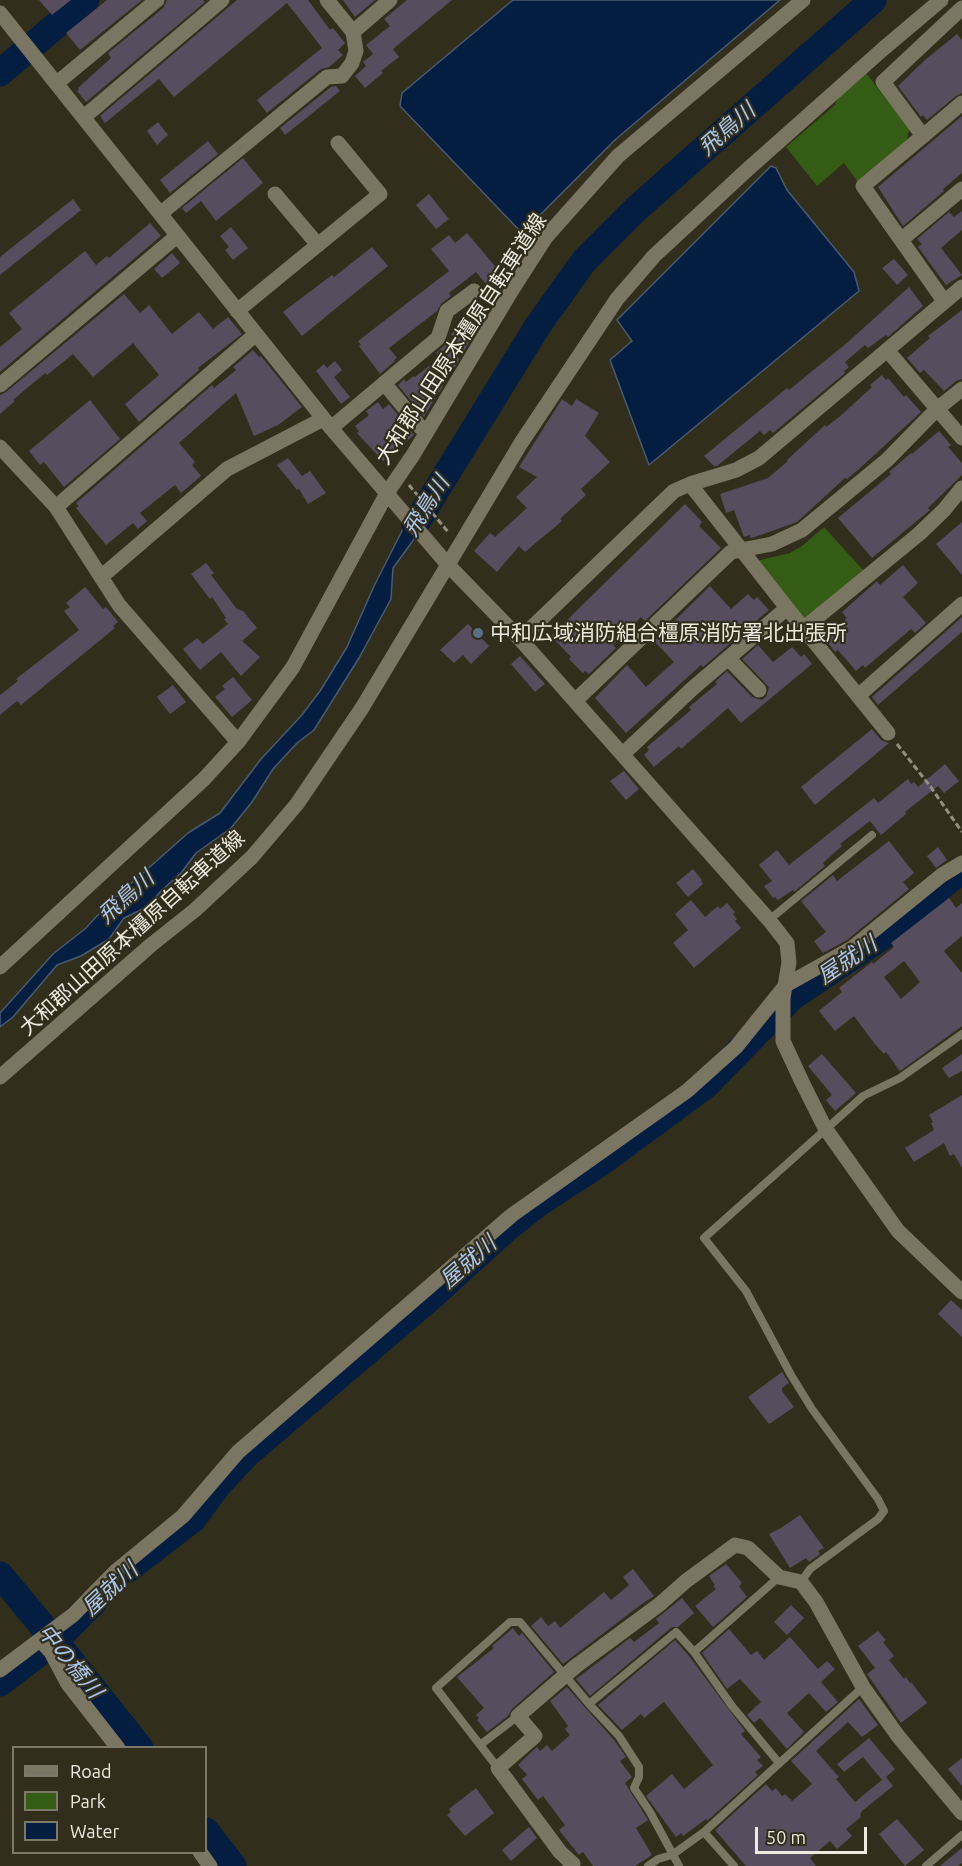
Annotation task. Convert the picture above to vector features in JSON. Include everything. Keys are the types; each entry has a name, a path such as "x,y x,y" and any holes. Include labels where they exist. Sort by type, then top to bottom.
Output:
{"street":[{"path":"57,83 157,0"},
{"path":"84,117 222,0"},
{"path":"160,214 327,77 342,76 352,63 356,51 353,32 327,0"},
{"path":"353,32 390,0"},
{"name":"大和郡山田原本橿原自転車道線","path":"0,966 204,780 238,742 293,667 413,455 546,237 618,156 803,0"},
{"name":"大和郡山田原本橿原自転車道線","path":"0,1077 151,945 195,910 252,857 297,804 362,708 445,562 520,443 617,299 654,256 883,48 941,0"},
{"path":"923,136 883,82 962,8"},
{"path":"0,13 327,424 445,562 520,639 787,942 789,962 784,997 783,1041 789,1056 825,1128 898,1231 962,1292"},
{"path":"944,302 863,186 962,103"},
{"path":"237,311 380,194 338,142"},
{"path":"901,240 962,189"},
{"path":"275,194 318,245"},
{"path":"0,385 177,236"},
{"path":"520,639 674,491 729,473 759,458 962,287"},
{"path":"100,577 227,469 327,424 384,383 438,338 447,311 474,291"},
{"path":"56,507 256,334"},
{"path":"887,350 962,438"},
{"path":"384,383 421,428"},
{"path":"575,701 731,552 772,544 802,530 887,460 938,409 962,389"},
{"path":"0,447 56,507 119,605 238,742"},
{"path":"690,484 888,733"},
{"path":"804,628 919,534 944,510 962,488"},
{"path":"858,696 962,604"},
{"path":"623,754 693,688 787,608"},
{"path":"728,658 759,690"},
{"path":"0,1670 46,1646 116,1571 183,1516 238,1452 512,1215 687,1091 736,1047 784,997 852,948 942,875 962,863"},
{"path":"573,1865 560,1852 498,1768 535,1737 518,1716 567,1675 735,1545 748,1548 779,1577 801,1582 816,1602 862,1688 898,1736 962,1813"},
{"path":"46,1646 68,1684 116,1746"}],"lane":[{"path":"769,920 872,835"},
{"path":"801,1582 810,1569 878,1519 884,1511 878,1499 791,1375 746,1291 704,1238 863,1096 900,1077 962,1034"},
{"path":"694,1652 779,1577"},
{"path":"498,1768 436,1688 510,1622 520,1622 619,1736 639,1767 639,1777 634,1788 650,1812 679,1866"},
{"path":"589,1704 676,1632 779,1763"},
{"path":"648,1866 658,1859 672,1855 704,1832 862,1688"},
{"path":"480,1745 518,1716"},
{"path":"704,1832 734,1866"},
{"path":"926,1866 962,1835"}],"path":[{"path":"406,482 455,540"},
{"path":"888,733 930,786 962,832"}],"green space":[{"path":"866,73 909,129 907,140 858,182 844,163 817,186 786,147 835,105 845,91"},
{"path":"824,527 863,570 804,622 756,561 790,553"}],"water":[{"path":"513,0 780,0 616,139 522,233 400,106 402,93"},
{"path":"771,166 776,168 787,190 854,272 859,291 649,465 610,360 632,341 617,320"},
{"path":"443,493 393,568 391,599 359,658 314,730 297,743 273,769 252,802 231,828 196,853 181,873 147,907 124,918 109,939 81,956 57,965 13,1017 0,1027 0,1013 53,954 86,928 107,905 188,833 220,813 261,759 301,716 320,691 347,647 403,529 424,497"}],"building":[{"path":"39,0 71,0 52,15"},
{"path":"107,0 142,0 80,50 66,33"},
{"path":"167,0 203,0 205,2 86,102 77,91 78,88 111,58 108,53 163,8"},
{"path":"237,0 308,0 330,30 333,28 345,43 338,50 343,55 329,67 321,69 267,113 257,100 322,48 287,3 174,97 159,79 105,123 100,116"},
{"path":"343,0 375,0 355,17"},
{"path":"407,0 452,0 393,49 399,57 365,88 355,76 366,66 363,62 373,54 366,45 390,26 384,19"},
{"path":"957,34 962,40 962,93 927,120 923,115 921,117 898,86"},
{"path":"336,86 340,91 285,135 280,128 331,87"},
{"path":"962,116 962,173 903,226 878,187"},
{"path":"158,122 168,135 157,145 147,131"},
{"path":"208,141 218,154 170,193 160,180"},
{"path":"243,158 263,183 216,221 201,201 186,213 182,208"},
{"path":"429,194 449,219 436,229 416,205"},
{"path":"73,199 81,210 0,275 0,257"},
{"path":"962,211 962,230 941,248 962,275 946,285 918,247 922,244 917,239 949,212 954,217"},
{"path":"150,223 161,236 0,372 0,347 22,329 9,313 85,251 96,265 107,256 109,258"},
{"path":"231,227 248,248 233,260 225,250 229,247 220,236"},
{"path":"467,233 499,271 501,269 508,278 501,290 495,295 476,272 449,293 451,296 441,304 437,311 389,348 397,358 380,374 359,346 361,345 358,341 449,271 431,249 449,235 455,243"},
{"path":"372,247 388,266 302,336 283,312 332,275 334,277"},
{"path":"172,253 180,263 162,278 154,269"},
{"path":"894,259 908,275 897,285 882,268"},
{"path":"909,287 923,306 888,337 886,335 868,348 865,345 845,362 849,367 844,371 845,373 773,433 770,430 764,435 760,431 717,466 714,466 704,456 848,342"},
{"path":"124,294 140,313 149,305 172,334 199,312 213,329 228,317 242,334 198,368 199,370 139,422 125,404 159,375 133,343 93,377 73,354 47,375 45,373 0,414 0,395"},
{"path":"475,303 486,315 468,340 464,351 457,356 459,359 455,367 444,374 447,379 441,384 443,386 434,396 424,417 398,385 404,379 406,382 415,377 439,358 436,353 454,337 451,334 468,321 463,314"},
{"path":"962,310 962,379 944,391 924,370 920,373 907,358 930,338 928,336"},
{"path":"253,350 259,357 261,356 302,407 278,425 254,436 236,393 179,443 195,462 192,465 201,476 181,493 175,485 140,513 147,521 138,529 133,523 106,545 76,508 79,506 76,503 212,385 214,388 236,370 233,367"},
{"path":"335,361 342,370 334,377 350,397 341,404 316,371 324,364 327,368"},
{"path":"882,375 886,380 888,378 904,397 906,395 921,412 797,522 755,537 750,538 750,535 744,537 734,510 726,513 720,494 768,478 825,425 826,427 838,418"},
{"path":"562,399 572,406 576,399 599,413 585,436 610,462 581,489 586,495 560,519 562,521 525,552 519,546 497,572 474,551 490,533 495,537 527,508 516,497 537,477 519,467"},
{"path":"90,400 120,439 64,487 44,462 40,465 29,451"},
{"path":"378,402 383,409 389,404 414,435 383,461 357,433 359,431 355,426 369,415 366,411"},
{"path":"939,431 951,445 948,447 962,463 962,475 928,508 930,510 872,558 838,518"},
{"path":"288,458 302,476 310,471 326,493 308,504 299,489 297,490 277,465"},
{"path":"685,504 702,522 699,526 721,548 645,621 641,617 613,645 616,648 589,674 585,671 583,673 551,636"},
{"path":"962,522 962,575 936,544"},
{"path":"206,563 214,573 211,575 237,609 243,611 257,628 242,641 260,657 241,676 221,652 200,670 183,649 197,638 203,644 228,624 212,597 210,599 191,574"},
{"path":"903,565 918,583 903,597 926,623 915,633 911,629 865,668 863,665 856,671 838,650 835,652 824,638 847,618 842,612 877,581 880,585"},
{"path":"710,586 731,609 748,594 754,600 757,597 769,610 703,667 701,665 626,733 595,698 627,665 646,687 674,662 654,641"},
{"path":"85,587 103,609 106,607 118,622 113,626 115,628 21,705 17,701 0,715 0,695 18,681 16,679 79,630 64,611 70,607 66,603"},
{"path":"962,617 962,632 878,705 872,697"},
{"path":"468,624 489,646 471,664 463,655 454,663 440,650"},
{"path":"758,645 773,662 792,647 801,657 804,654 812,664 741,723 728,708 681,749 679,746 654,767 644,755 649,750 647,747 691,710 689,707 717,684 715,682 727,671 752,697 761,700 766,697 769,688 742,659"},
{"path":"520,656 545,684 535,692 511,664"},
{"path":"233,677 252,700 232,717 215,697 225,689 222,686"},
{"path":"173,685 186,702 170,714 157,697"},
{"path":"872,729 881,740 889,743 815,805 801,787"},
{"path":"945,764 959,781 944,793 938,786 881,835 870,821 840,844 842,846 823,863 825,866 794,892 793,890 778,900 773,898 764,886 772,881 759,865 777,850 789,865 874,798 878,803 908,779 911,784 914,782 918,787"},
{"path":"624,771 639,789 626,800 610,781"},
{"path":"889,841 914,873 903,882 909,889 847,940 823,953 814,941 826,932 801,901 833,875 837,881"},
{"path":"938,847 947,860 936,868 927,856"},
{"path":"693,869 703,884 688,897 676,883"},
{"path":"949,898 956,908 962,903 962,936 944,951 962,973 962,1026 900,1071 886,1052 884,1054 874,1043 854,1016 835,1031 819,1011 842,992 839,988 894,947 891,943","holes":["904,961 920,982 901,999 884,977"]},
{"path":"691,900 705,917 718,906 720,909 727,903 735,912 733,914 737,919 735,921 741,928 694,968 673,943 688,930 675,914"},
{"path":"822,1054 856,1093 835,1111 826,1100 832,1095 808,1066"},
{"path":"962,1054 962,1071 949,1078 942,1068"},
{"path":"962,1095 962,1168 954,1154 950,1156 944,1143 914,1162 905,1148 934,1130 929,1115"},
{"path":"951,1300 962,1310 962,1337 938,1314"},
{"path":"782,1372 789,1383 782,1388 782,1391 794,1407 769,1424 748,1397"},
{"path":"800,1515 824,1548 818,1551 820,1554 809,1562 806,1558 790,1568 769,1534"},
{"path":"726,1564 742,1583 739,1586 747,1597 713,1627 695,1606 716,1589 709,1576"},
{"path":"633,1569 654,1596 563,1664 531,1626 541,1617 548,1626 555,1621 560,1628 604,1592 611,1600 629,1585 623,1577"},
{"path":"682,1598 694,1613 678,1627 672,1627 590,1696 576,1679 630,1638 634,1642 659,1623 656,1619"},
{"path":"791,1605 804,1618 787,1635 774,1622"},
{"path":"513,1628 519,1636 522,1633 554,1672 512,1709 508,1716 487,1732 477,1720 479,1718 476,1715 484,1708 457,1677 494,1648 492,1646"},
{"path":"729,1629 751,1655 757,1651 764,1660 790,1637 818,1669 827,1661 835,1669 821,1682 838,1702 826,1712 809,1693 787,1713 804,1732 787,1749 760,1718 754,1723 747,1715 761,1702 740,1679 727,1689 702,1653"},
{"path":"878,1631 886,1640 883,1642 894,1656 889,1660 904,1679 906,1677 911,1682 927,1703 901,1723 867,1674 875,1668 858,1646"},
{"path":"675,1640 745,1731 741,1734 761,1757 757,1760 763,1766 755,1772 758,1775 707,1821 706,1819 683,1836 681,1833 676,1837 646,1796 672,1774 684,1789 713,1765 664,1702 644,1718 641,1714 622,1730 598,1705"},
{"path":"567,1687 626,1757 620,1761 632,1777 625,1783 648,1820 636,1828 652,1855 635,1866 593,1866 583,1852 579,1855 559,1830 565,1825 543,1796 538,1800 522,1779 527,1775 518,1765 537,1747 540,1751 547,1745 552,1751 570,1735 565,1729 568,1726 550,1701"},
{"path":"859,1699 878,1725 862,1737 848,1722 816,1751 839,1777 836,1779 855,1802 882,1780 863,1757 844,1772 837,1764 869,1738 895,1769 886,1777 893,1786 862,1811 861,1817 846,1829 852,1836 837,1849 830,1841 810,1858 816,1866 746,1866 715,1830 766,1784 772,1791 776,1788 782,1796 785,1794 792,1801 812,1784 791,1761"},
{"path":"962,1758 962,1786 948,1769"},
{"path":"476,1788 494,1813 465,1836 447,1815 451,1812 449,1809"},
{"path":"897,1819 924,1850 905,1866 879,1834"},
{"path":"529,1827 537,1838 511,1861 502,1850"},
{"path":"962,1848 962,1863 958,1866 940,1866"}],"waterway":[{"name":"中の橋川","path":"0,73 86,0"},
{"name":"飛鳥川","path":"415,525 537,327 584,261 636,209 873,0"},
{"name":"屋就川","path":"128,1569 193,1519 218,1485 247,1454 430,1298 506,1229 539,1203 602,1162 705,1086 792,997 892,930 950,879 962,872"},
{"name":"中の橋川","path":"0,1575 138,1746"},
{"name":"屋就川","path":"0,1683 55,1641 94,1602"},
{"name":"中の橋川","path":"207,1832 233,1866"}],"place":[{"name":"中和広域消防組合橿原消防署北出張所","path":"478,633"}]}
